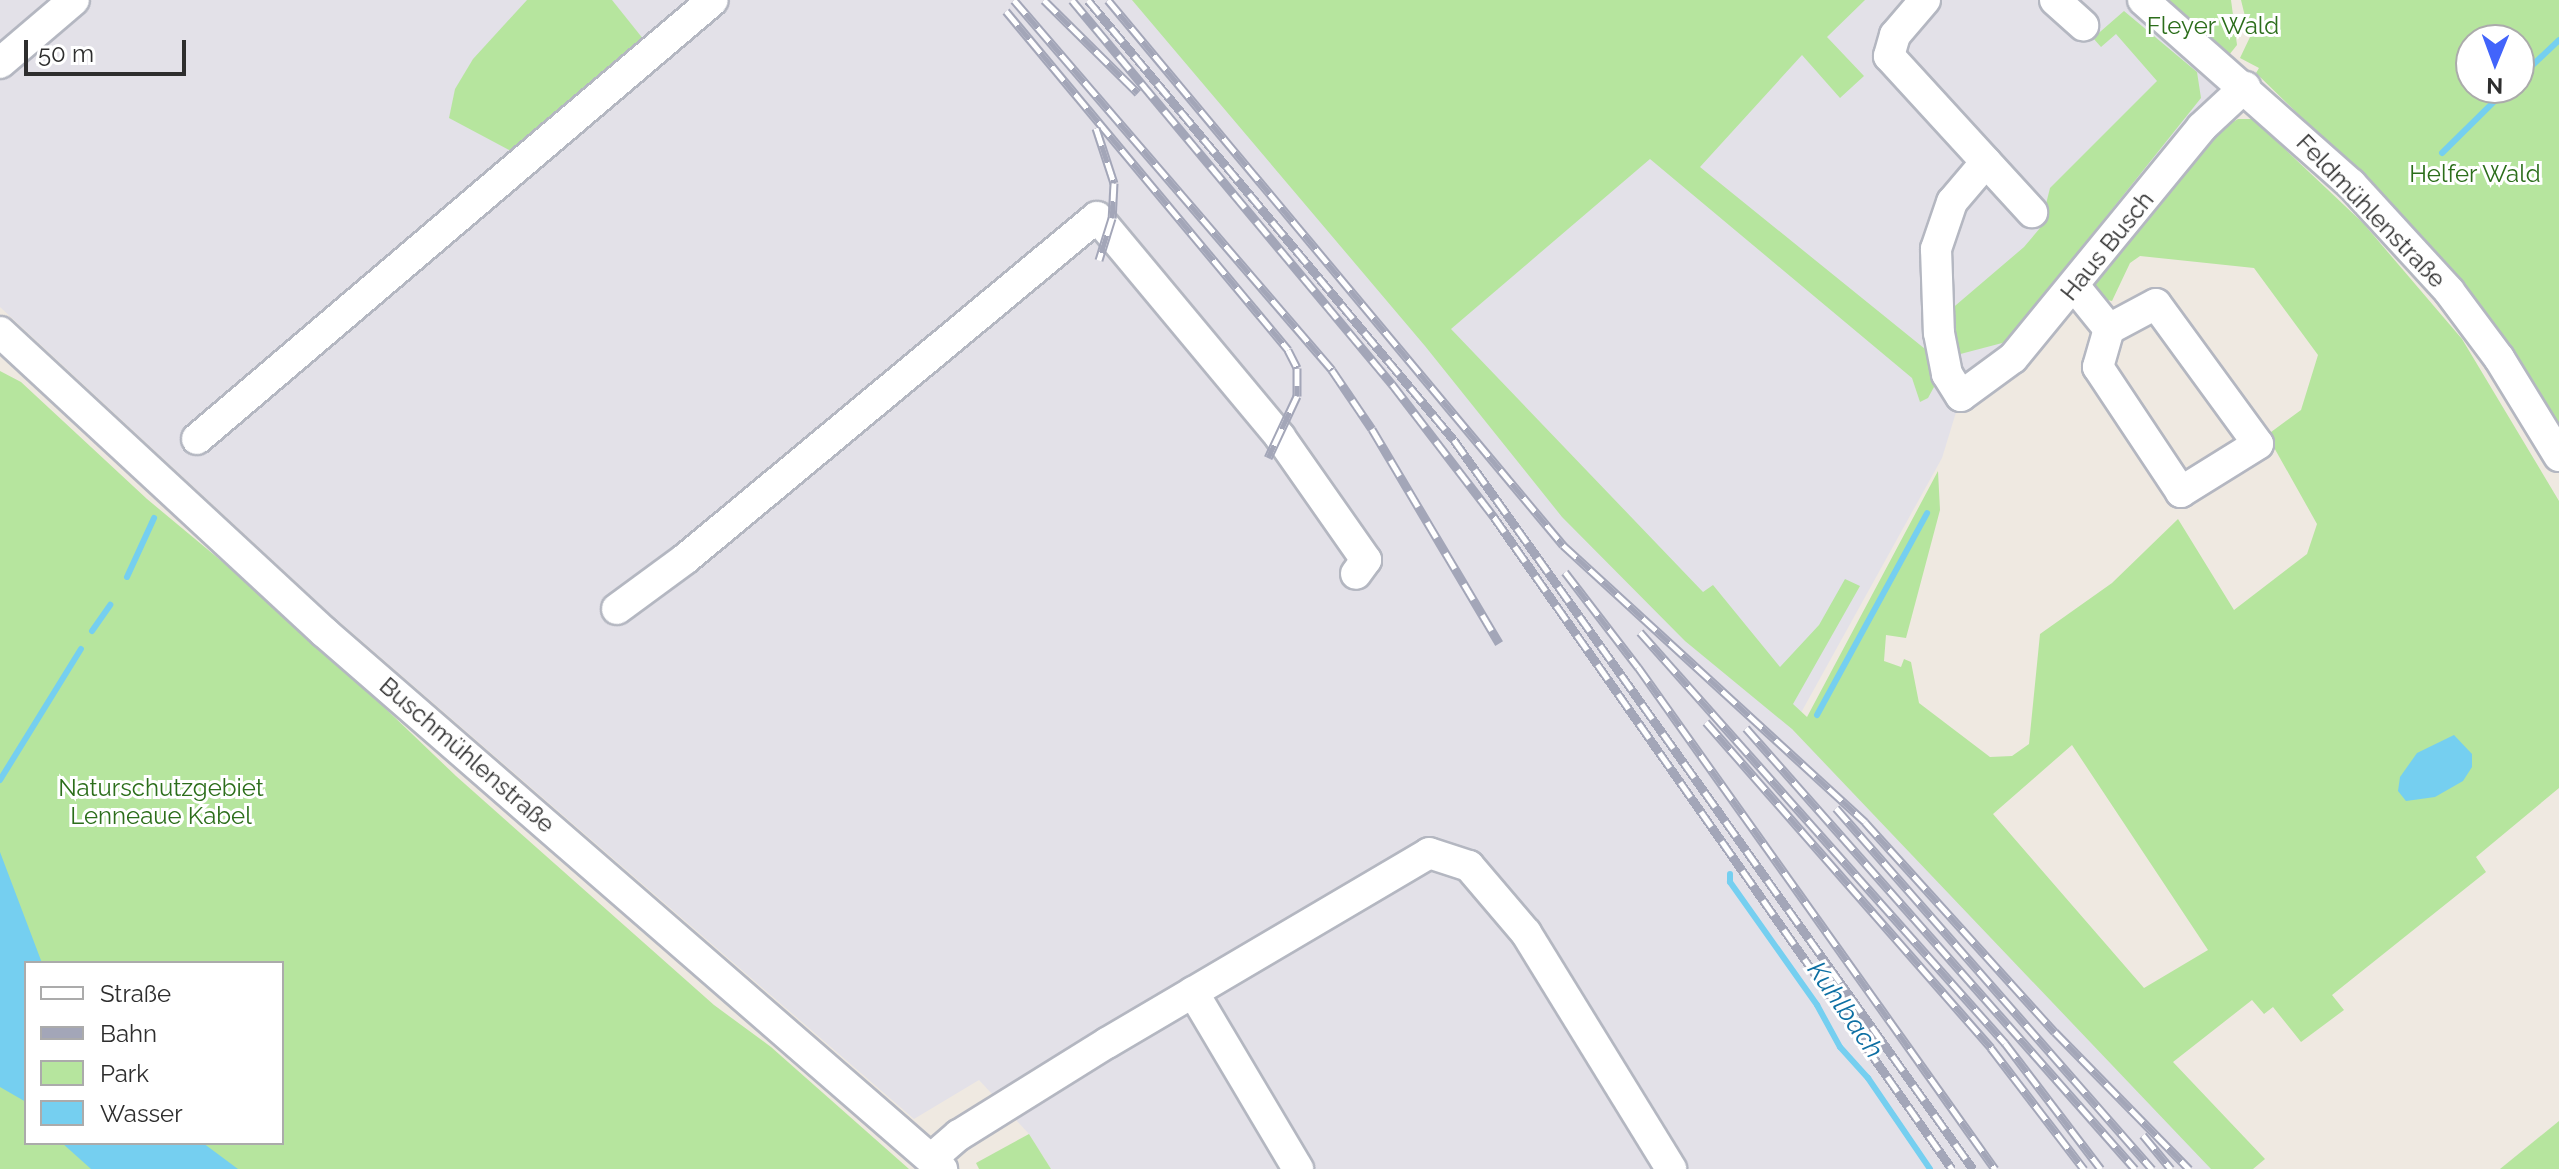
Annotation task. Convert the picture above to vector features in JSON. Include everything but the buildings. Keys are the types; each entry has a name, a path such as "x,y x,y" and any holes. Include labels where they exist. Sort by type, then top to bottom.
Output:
{"street":[{"path":"4,50 74,0"},
{"path":"197,439 713,0"},
{"path":"1925,0 1895,35 1889,56 2032,212"},
{"path":"2055,0 2083,25"},
{"name":"Feldmühlenstraße","path":"2143,0 2245,87 2351,184 2449,291 2499,358 2559,456"},
{"name":"Haus Busch","path":"1986,162 1952,202 1936,249 1939,333 1947,374 1961,396 2013,358 2075,287 2202,127 2245,87"},
{"path":"617,609 685,559 1097,217 1280,437 1366,560 1356,574"},
{"path":"2075,287 2109,329"},
{"path":"2156,304 2258,444 2181,492 2098,367 2109,329 2156,304"},
{"name":"Buschmühlenstraße","path":"0,332 324,632 936,1164"},
{"path":"936,1164 959,1135 1429,853 1469,866 1526,933 1671,1169"},
{"path":"1193,992 1298,1169"}],"shaded area":[{"path":"0,0 2143,0 2245,87 1961,396 1942,458 1792,729 2188,1128 2216,1169 1051,1169 1029,1134 979,1080 914,1119 333,616 0,307"}],"green space":[{"path":"527,0 612,0 644,40 513,152 449,118 455,89 473,59"},
{"path":"1132,0 1865,0 1827,37 1864,76 1840,98 1802,55 1700,167 1930,353 1934,387 1928,398 1920,402 1912,378 1650,159 1451,329 1703,592 1713,585 1780,667 1819,625 1845,579 1860,586 1793,704 1807,717 1938,471 1940,510 1906,638 1886,635 1884,661 1901,667 1904,659 1911,662 1919,703 1990,757 2012,756 2029,744 2040,634 2112,583 2178,519 2234,610 2307,554 2317,524 2267,435 2301,410 2318,355 2254,268 2140,256 2130,263 2112,301 2094,297 2093,285 2217,131 2238,119 2253,119 2363,223 2462,339 2559,501 2559,788 2476,857 2486,872 2332,995 2344,1010 2301,1042 2273,1007 2264,1014 2252,1000 2173,1062 2265,1159 2253,1169 2211,1169 1792,729 1685,641 1562,517 1425,346","holes":["2072,745 2208,950 2144,988 1993,814"]},
{"name":"Fleyer Wald","path":"2143,0 2231,0 2237,45 2221,65"},
{"name":"Helfer Wald","path":"2241,0 2559,0 2559,432 2370,184 2256,73 2259,68 2240,58 2250,37"},
{"path":"2124,11 2197,72 2201,98 2006,342 1949,357 1942,317 2024,247 2040,228 2050,188 2157,81 2116,34 2101,47 2093,38"},
{"name":"Naturschutzgebiet Lenneaue Kabel","path":"0,371 21,382 147,499 296,623 456,776 714,1005 771,1047 909,1169 0,1169"},
{"path":"2559,1121 2559,1169 2500,1169"},
{"path":"1029,1134 1051,1169 979,1169 976,1163"}],"water":[{"path":"2454,735 2472,754 2472,767 2463,781 2435,797 2406,801 2398,791 2400,777 2417,753"},
{"path":"0,852 41,961 24,961 24,1101 0,1087"},
{"path":"64,1145 206,1145 238,1169 91,1169"}],"waterway":[{"name":"Kuhlbach","path":"2535,63 2559,40"},
{"name":"Kuhlbach","path":"2442,153 2492,104"},
{"name":"Kuhlbach","path":"1817,715 1927,513"},
{"path":"127,577 154,518"},
{"path":"92,631 110,605"},
{"path":"0,780 81,649"},
{"name":"Kuhlbach","path":"1730,874 1730,882 1817,1005 1840,1047 1868,1078 1930,1169"}],"railway":[{"path":"1014,0 1332,370 1372,429 1499,643"},
{"path":"1044,0 1138,93"},
{"path":"1072,0 1392,384 1494,517 1952,1169"},
{"path":"1088,0 1454,440 1973,1169"},
{"path":"1108,0 1563,545 1865,822 2055,1032 2189,1169"},
{"path":"1006,11 1288,350 1297,368 1297,396 1268,458"},
{"path":"1096,128 1114,183 1112,218 1099,260"},
{"path":"1565,572 1638,667 1995,1169"},
{"path":"1640,632 2005,1043 2101,1169"},
{"path":"1706,722 1991,1048 2084,1169"},
{"path":"1746,728 2135,1169"},
{"path":"1836,808 2152,1169"},
{"path":"2143,1135 2171,1169"}]}
